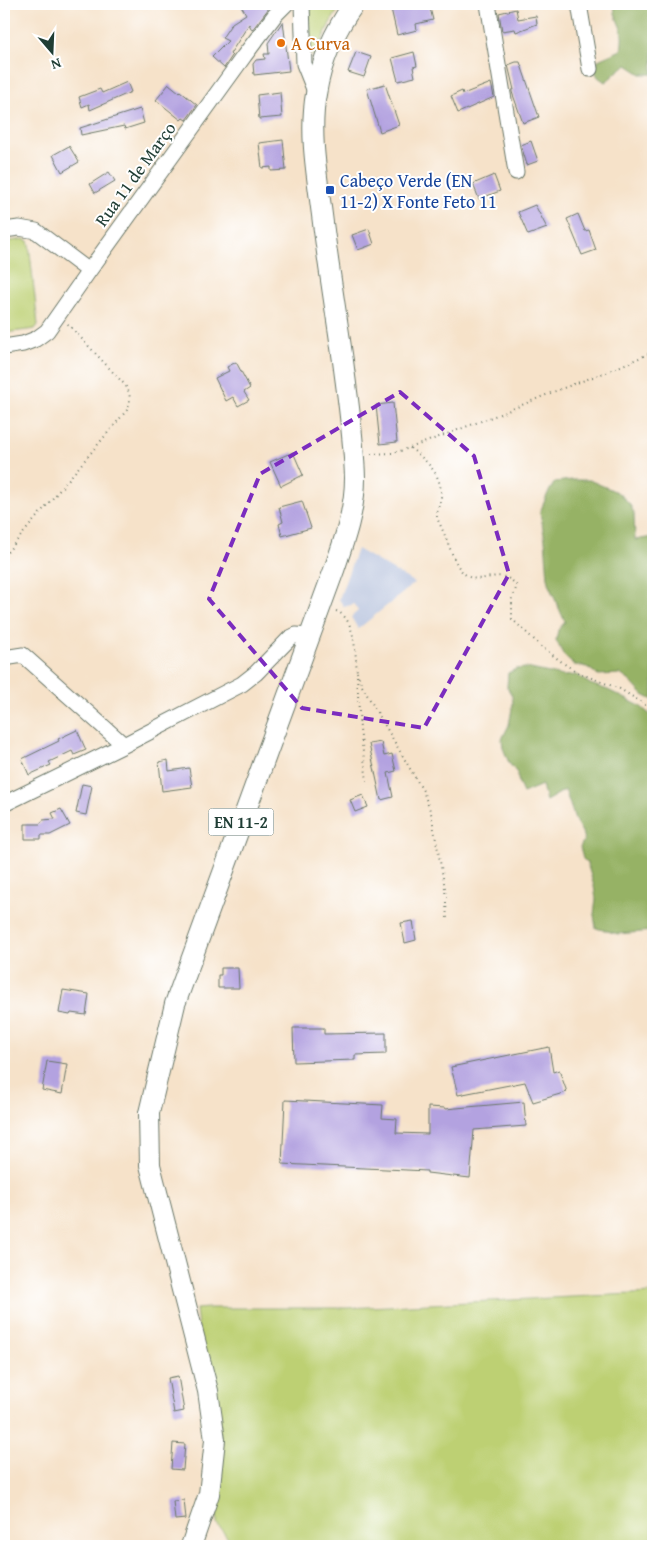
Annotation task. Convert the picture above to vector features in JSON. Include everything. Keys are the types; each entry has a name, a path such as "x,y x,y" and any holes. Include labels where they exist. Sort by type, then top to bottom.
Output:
{"main road":[{"name":"EN 11-2","path":"190,1546 209,1494 215,1440 208,1391 150,1165 149,1113 175,1004 321,606 345,538 352,505 355,480 352,434 313,138 316,94 325,58 344,18 354,4"}],"street":[{"name":"Rua 11 de Março","path":"4,346 23,344 36,339 47,331 244,56 275,15 286,4"},
{"path":"302,4 304,64 316,94"},
{"path":"488,4 516,172"},
{"path":"579,4 590,69"},
{"path":"4,230 19,228 36,232 88,272"},
{"path":"4,804 242,684 256,673 290,638 296,635 309,636"},
{"path":"4,658 23,655 124,745"}],"path":[{"path":"4,556 124,414 129,405 130,395 125,385 59,314"},
{"path":"354,454 393,453 410,448 653,352"},
{"path":"410,448 429,463 436,475 441,496 437,517 460,570 468,576 479,579 496,575 512,580 517,586 512,599 512,618 521,628 566,665 580,673 620,689 644,704 653,713"},
{"path":"321,606 340,612 346,618 353,634 360,730 367,781"},
{"path":"357,672 362,686 423,791 431,813 445,888 447,918"}],"highlighted area":[{"path":"400,392 474,456 509,574 424,728 302,708 209,599 260,474"}],"shaded area":[{"path":"357,549 415,583 358,629 351,617 358,611 354,604 344,607 339,599"}],"green space":[{"path":"316,4 342,4 313,56 310,54 309,12"},
{"path":"615,4 653,4 653,74 641,74 627,65 605,82 598,77 595,71 598,60 621,50 622,34 615,14"},
{"path":"24,239 29,244 38,325 35,329 4,333 4,242"},
{"path":"589,480 617,492 629,503 634,513 635,540 653,537 653,700 643,695 630,681 620,674 598,675 587,667 574,665 564,656 556,640 558,630 565,622 551,590 548,578 545,540 540,512 555,482"},
{"path":"526,668 563,676 577,675 590,684 608,690 640,706 653,717 653,931 618,934 596,928 594,886 580,847 584,840 565,790 546,801 542,785 523,793 517,773 509,763 503,748 502,739 509,725 513,703 512,696 507,687 508,673 516,669"},
{"path":"653,1293 653,1546 234,1546 217,1524 217,1490 196,1309 348,1308"}],"building":[{"path":"240,4 272,4 252,30 249,24 230,54 232,56 224,68 212,57 228,41 222,38 232,23 246,14"},
{"path":"390,4 429,4 433,20 416,24 417,30 397,35"},
{"path":"516,9 518,19 536,16 537,24 516,32 515,29 502,31 499,13"},
{"path":"283,21 289,71 254,75 253,64 256,60 265,59 264,54 269,54 268,43"},
{"path":"356,52 371,57 364,77 348,72"},
{"path":"414,52 417,66 413,67 415,77 398,81 392,58"},
{"path":"520,62 539,117 523,123 512,92 514,90 508,65"},
{"path":"127,82 131,92 90,110 89,104 82,107 79,97 100,89 102,93"},
{"path":"491,83 494,97 458,113 451,96 462,91 463,94"},
{"path":"169,84 197,105 186,120 183,118 181,120 156,100"},
{"path":"385,84 399,125 380,132 367,89"},
{"path":"280,92 282,117 259,119 257,95"},
{"path":"140,109 144,123 125,129 124,126 81,135 80,128"},
{"path":"283,140 286,170 271,171 271,167 262,168 259,143"},
{"path":"531,141 538,161 527,165 521,145"},
{"path":"69,146 79,162 62,172 53,155"},
{"path":"109,172 115,181 95,193 90,184"},
{"path":"494,175 500,191 479,199 473,184"},
{"path":"535,205 547,228 528,235 518,212"},
{"path":"578,214 585,231 589,230 596,250 582,255 567,219"},
{"path":"369,229 374,244 358,250 352,235"},
{"path":"236,362 250,388 244,392 249,400 238,406 233,397 226,401 215,378 229,371 227,367"},
{"path":"393,403 397,442 380,444 376,405"},
{"path":"293,452 303,475 281,486 270,462"},
{"path":"302,501 311,528 282,536 279,524 283,522 279,507"},
{"path":"77,730 86,750 74,755 72,751 49,762 51,765 29,775 22,759"},
{"path":"381,742 384,756 392,754 396,771 388,773 393,797 381,800 369,744"},
{"path":"168,760 169,771 189,768 192,787 162,791 159,762"},
{"path":"82,784 92,786 86,815 76,813"},
{"path":"363,795 368,807 355,812 350,800"},
{"path":"61,809 70,825 50,835 41,835 41,839 25,839 25,824 40,824 43,820 55,819 52,813"},
{"path":"413,921 416,940 405,943 401,923"},
{"path":"221,968 238,968 239,988 218,988 218,975 221,975"},
{"path":"63,990 89,994 86,1015 59,1013"},
{"path":"293,1028 324,1028 324,1034 386,1033 386,1054 355,1055 355,1060 294,1062"},
{"path":"549,1047 553,1072 559,1070 567,1092 533,1102 525,1082 458,1095 451,1067"},
{"path":"47,1061 67,1064 62,1094 42,1090"},
{"path":"285,1100 383,1105 382,1118 397,1119 396,1133 428,1134 428,1107 445,1109 524,1102 526,1126 474,1130 470,1178 427,1173 427,1171 282,1164"},
{"path":"178,1376 184,1411 174,1413 168,1378"},
{"path":"173,1443 185,1444 183,1470 171,1469"},
{"path":"184,1500 186,1519 175,1520 173,1501"}],"place":[{"name":"A Curva","path":"281,43"},
{"name":"Cabeço Verde (EN 11-2) X Fonte Feto 11","path":"330,190"}]}
